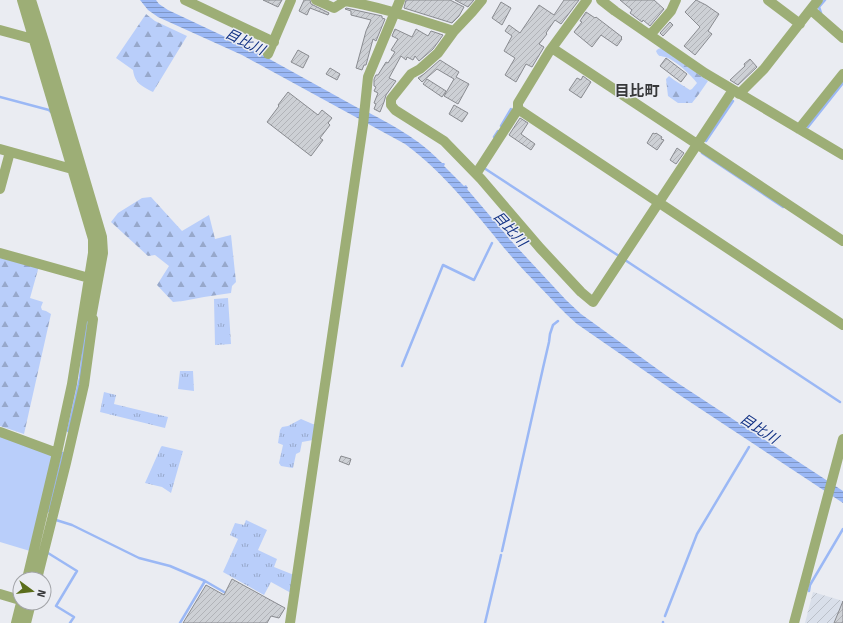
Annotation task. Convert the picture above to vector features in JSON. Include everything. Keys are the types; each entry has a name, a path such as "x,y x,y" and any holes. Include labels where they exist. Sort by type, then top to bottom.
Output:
{"street":[{"path":"22,0 102,237 103,253 91,318 84,385 39,571"},
{"path":"29,571 72,384 91,318 89,278 94,253 93,239 37,41 31,0"},
{"path":"185,0 274,42"},
{"path":"268,54 291,0"},
{"path":"316,0 334,8 345,1 362,4 395,12 454,31"},
{"path":"290,623 363,125 368,77 400,0"},
{"path":"482,0 454,31 438,53 420,69 411,74 391,99 391,105 395,110 444,141 476,174 540,248 581,292 593,302 698,144 736,92 764,69 818,0"},
{"path":"476,174 518,109 518,103 552,48 587,0"},
{"path":"601,0 705,73 843,155"},
{"path":"650,35 671,11 676,0"},
{"path":"768,0 800,24"},
{"path":"810,10 843,38"},
{"path":"0,30 37,41"},
{"path":"552,48 843,240"},
{"path":"799,129 843,74"},
{"path":"518,109 843,325"},
{"path":"0,150 72,169"},
{"path":"0,188 10,152"},
{"path":"0,253 89,278"},
{"path":"0,432 57,453"},
{"path":"794,623 843,438"},
{"path":"0,594 12,598"},
{"path":"16,623 19,611"},
{"path":"26,623 28,611"}],"shaded area":[{"path":"140,0 156,0 168,10 253,50 384,121 424,146 445,164 444,166 464,186 466,185 468,188 467,189 514,244 581,314 667,376 843,491 843,503 681,396 577,324 521,267 448,183 405,144 242,55 158,17 148,10"},
{"path":"813,592 843,601 843,623 805,623"}],"green space":[{"path":"146,14 155,21 187,36 153,92 137,82 133,70 116,58"},
{"path":"661,48 708,81 692,103 678,103 668,96 666,79 669,76 690,90 697,83 675,62 658,55 656,51"},
{"path":"151,197 182,231 209,215 215,239 231,235 236,282 232,286 231,293 173,302 157,285 169,266 155,255 148,256 111,222 118,213 142,198"},
{"path":"0,256 39,266 30,298 43,302 41,307 42,310 51,314 24,434 0,426"},
{"path":"228,298 231,344 215,345 214,299"},
{"path":"180,371 193,371 194,391 178,389"},
{"path":"104,392 116,395 114,404 168,417 165,428 100,412"},
{"path":"301,419 315,425 313,440 302,442 300,452 296,454 293,468 281,466 279,463 283,445 278,443 280,430 282,427 288,426"},
{"path":"0,436 53,455 30,551 0,542"},
{"path":"162,446 183,451 171,493 162,487 145,483"},
{"path":"246,520 267,530 258,550 277,559 274,567 294,575 291,593 271,582 264,595 223,572 238,539 230,535 235,523 244,525"}],"building":[{"path":"263,0 282,0 278,7"},
{"path":"304,0 310,0 311,4 329,13 328,15 310,8 307,15 299,11"},
{"path":"406,0 450,0 464,7 459,16 452,23 404,8"},
{"path":"455,0 474,0 468,7"},
{"path":"564,0 579,0 561,24 555,20 539,44 544,47 532,67 526,64 516,82 505,75 515,58 504,51 512,36 505,31 509,25 520,33 539,5 554,15"},
{"path":"620,0 654,0 664,9 650,26 643,20 642,22 630,13 632,10"},
{"path":"696,0 719,14 708,31 712,34 695,55 684,46 700,27 685,12"},
{"path":"501,2 511,8 502,25 492,18"},
{"path":"345,9 382,16 382,18 385,19 376,41 373,39 366,65 364,65 362,70 356,68 366,31 371,20 351,15 351,11"},
{"path":"586,12 595,18 596,17 622,37 617,46 601,35 592,47 574,32 582,22 580,21"},
{"path":"670,22 673,25 663,36 660,33"},
{"path":"395,29 412,37 416,29 428,36 431,31 443,35 433,49 419,61 415,56 413,60 407,57 406,60 401,56 389,78 396,81 386,95 380,112 374,109 376,104 374,103 378,93 374,91 376,87 374,86 374,79 386,62 388,63 395,52 391,50 398,39 392,36"},
{"path":"298,50 309,56 303,68 291,62"},
{"path":"666,58 687,74 681,82 660,66"},
{"path":"750,59 757,67 738,85 730,80 745,66 744,64"},
{"path":"440,60 459,72 456,77 469,84 458,104 444,96 454,79 437,69 422,82 418,78"},
{"path":"330,68 340,74 337,80 326,74"},
{"path":"583,76 591,82 581,98 569,90 577,78 581,80"},
{"path":"427,79 446,91 442,97 423,84"},
{"path":"288,92 318,115 322,110 332,118 328,123 330,125 320,138 323,140 311,156 267,122"},
{"path":"454,105 468,113 462,122 449,114"},
{"path":"520,118 528,123 521,134 535,144 531,150 509,135"},
{"path":"653,133 656,133 662,137 661,139 664,140 657,150 647,143"},
{"path":"677,148 684,153 676,164 670,160"},
{"path":"341,456 351,459 349,465 339,461"},
{"path":"232,579 285,608 279,618 271,616 267,623 183,623 206,585 224,595"},
{"path":"843,601 843,623 834,623"}],"waterway":[{"path":"821,13 819,7 825,0"},
{"path":"808,127 843,83"},
{"path":"0,97 49,110 51,112"},
{"path":"706,141 733,101"},
{"path":"501,126 511,109"},
{"path":"494,137 498,131"},
{"path":"702,153 783,207"},
{"path":"484,168 619,256"},
{"path":"402,366 443,265 474,280 492,243"},
{"path":"625,260 840,402"},
{"path":"68,431 80,378 87,319"},
{"path":"502,551 550,334 553,325 558,321"},
{"path":"665,616 697,534 749,447"},
{"path":"49,511 63,453"},
{"path":"56,520 72,525 139,558 170,566 205,581 224,592"},
{"path":"809,591 810,585 843,529"},
{"path":"48,553 77,571 56,606 74,617 70,623"},
{"path":"485,623 501,555"},
{"path":"180,623 205,581"}],"district":[{"name":"目比町","path":"637,91"}],"water label":[{"name":"目比川","path":"245,42"},
{"name":"目比川","path":"510,229"},
{"name":"目比川","path":"759,429"}]}
